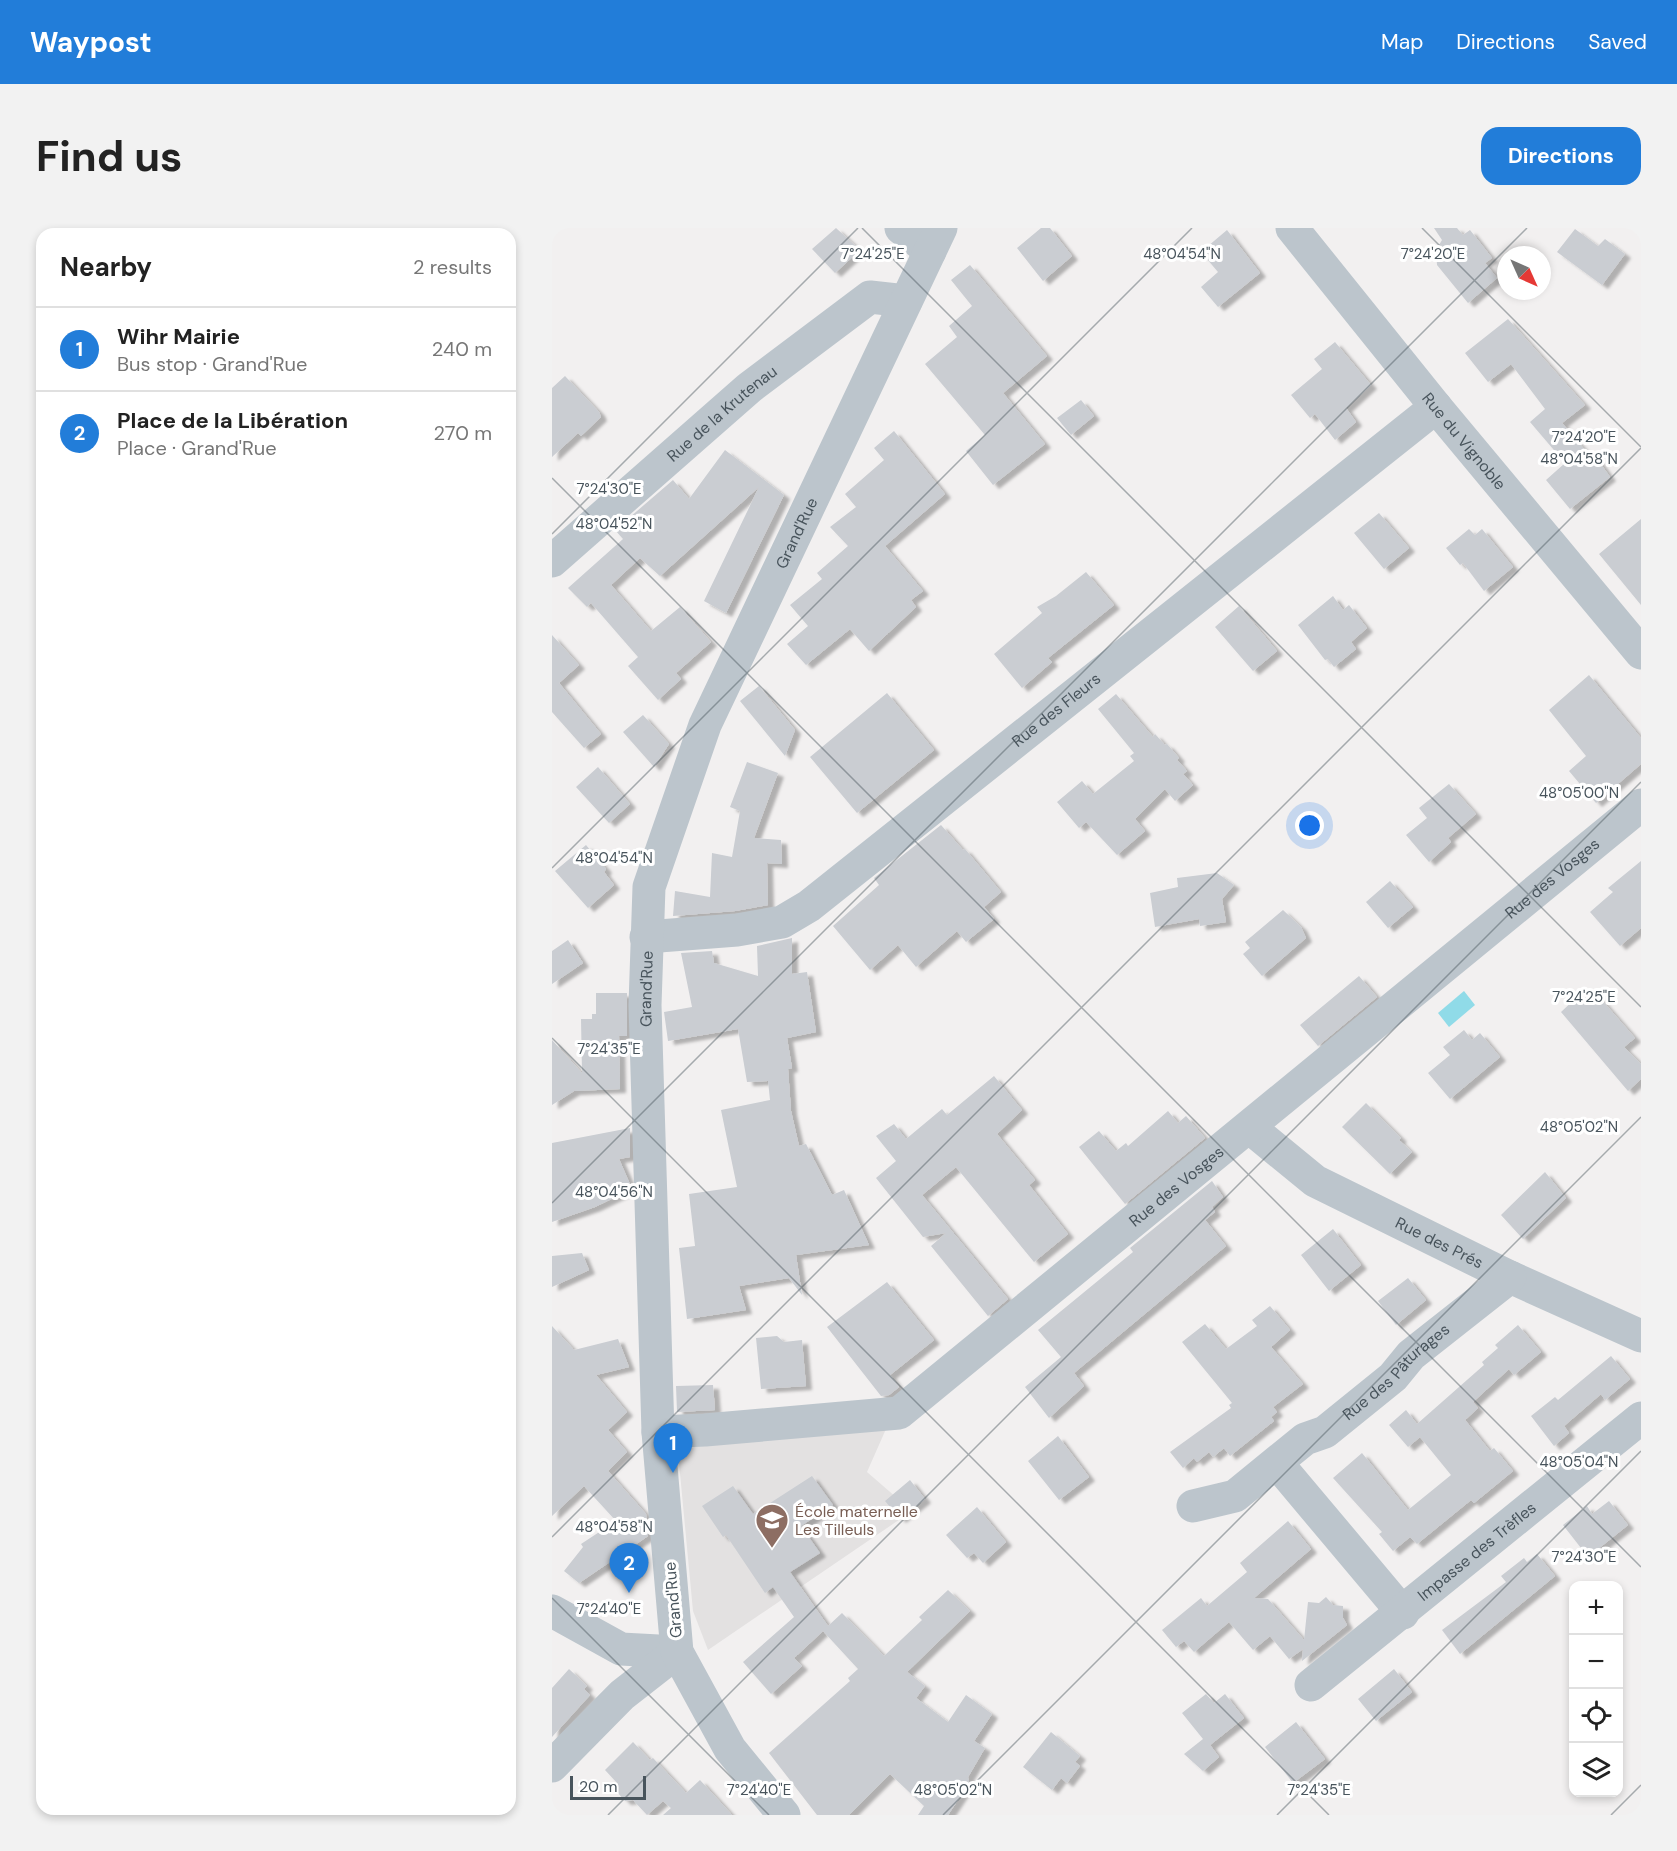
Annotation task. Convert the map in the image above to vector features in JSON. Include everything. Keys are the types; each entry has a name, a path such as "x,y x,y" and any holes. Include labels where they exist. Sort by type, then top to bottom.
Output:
{"street":[{"path":"901,228 936,239"},
{"name":"Rue du Vignoble","path":"1292,228 1436,408 1637,641"},
{"name":"Grand'Rue","path":"784,1815 730,1749 677,1652 658,1432 645,1005 649,887 705,725 936,239"},
{"name":"Rue de la Krutenau","path":"552,561 749,388 870,297 906,301"},
{"name":"Rue des Fleurs","path":"646,937 737,930 782,922 809,906 1436,408"},
{"name":"Rue des Vosges","path":"658,1432 899,1413 1641,805"},
{"name":"Rue des Prés","path":"1250,1127 1315,1181 1510,1277 1641,1336"},
{"name":"Rue des Pâturages","path":"1193,1506 1235,1496 1305,1439 1325,1432 1384,1384 1411,1355 1510,1277"},
{"name":"Impasse des Trèfles","path":"1311,1684 1641,1418"},
{"path":"1277,1463 1402,1612"},
{"path":"552,1611 621,1649 677,1652"},
{"path":"552,1766 622,1695 677,1652"}],"shaded area":[{"name":"École maternelle Les Tilleuls","path":"886,1429 867,1472 912,1511 708,1650 693,1611 678,1452 704,1444"}],"water":[{"path":"1464,991 1475,1005 1449,1027 1438,1013"}],"building":[{"path":"836,228 860,250 835,273 812,249"},
{"path":"1041,228 1050,228 1072,256 1043,281 1017,248"},
{"path":"1434,228 1457,228 1463,235 1470,230 1492,258 1485,263 1497,278 1468,303 1437,265 1436,250 1442,240"},
{"path":"1575,229 1598,246 1605,239 1625,254 1602,285 1557,252"},
{"path":"1227,230 1260,273 1218,307 1201,287 1218,272 1201,252"},
{"path":"970,265 1047,356 1003,393 1045,444 993,485 966,451 985,435 925,364 957,337 949,326 972,306 951,280"},
{"path":"1508,319 1585,405 1562,423 1589,455 1593,453 1610,477 1570,509 1546,480 1565,463 1530,422 1545,409 1511,364 1488,382 1465,353"},
{"path":"1335,342 1371,385 1346,408 1356,422 1335,440 1315,414 1310,418 1291,395 1322,369 1314,359"},
{"path":"565,376 601,417 581,436 578,433 552,457 552,388"},
{"path":"1081,400 1094,416 1071,435 1057,418"},
{"path":"894,431 945,494 885,546 923,591 911,600 916,607 869,651 850,629 806,665 787,644 808,626 790,605 822,579 817,573 848,546 830,527 856,507 845,494 884,460 874,448"},
{"path":"725,450 784,495 726,613 704,601 759,487 660,576 640,558 611,585 651,631 680,607 711,642 676,673 681,679 658,700 628,666 638,657 591,603 587,607 568,588 623,539 615,530 673,480 689,499"},
{"path":"1379,513 1409,548 1384,569 1354,533"},
{"path":"1641,519 1641,605 1599,554"},
{"path":"1469,529 1475,535 1482,529 1513,567 1484,591 1463,563 1460,565 1446,548"},
{"path":"1086,572 1114,605 1048,658 1052,662 1022,688 994,654 1042,613 1037,607 1056,596"},
{"path":"1333,596 1343,610 1349,605 1367,628 1351,642 1356,649 1334,667 1328,659 1325,660 1298,625"},
{"path":"1239,606 1277,651 1253,671 1215,627"},
{"path":"552,635 579,665 559,683 601,734 584,748 552,712"},
{"path":"1589,675 1641,738 1641,764 1596,803 1569,771 1586,756 1549,710"},
{"path":"759,686 795,730 785,756 740,701"},
{"path":"887,693 934,750 857,813 810,757"},
{"path":"1116,694 1153,737 1155,734 1179,758 1177,760 1187,771 1183,774 1193,785 1175,801 1165,789 1135,819 1145,831 1117,855 1086,822 1079,828 1057,802 1082,781 1093,794 1134,761 1130,756 1134,753 1098,709"},
{"path":"643,715 669,744 654,767 623,732"},
{"path":"747,762 778,773 754,838 781,840 782,864 767,863 768,905 735,911 673,916 675,891 710,897 712,853 732,857 740,811 730,807"},
{"path":"598,767 630,804 609,823 576,787"},
{"path":"1449,784 1476,814 1448,838 1451,842 1429,862 1406,835 1427,818 1419,808"},
{"path":"941,825 963,850 965,849 1001,892 984,907 994,919 966,942 957,931 916,967 898,945 870,970 833,926 879,885 874,878"},
{"path":"586,845 606,869 604,872 614,885 588,908 555,871"},
{"path":"1641,861 1641,928 1620,946 1590,912 1613,892 1608,888"},
{"path":"1217,873 1234,885 1222,899 1226,922 1200,926 1199,919 1155,927 1150,893 1178,887 1177,878"},
{"path":"1390,881 1413,907 1388,928 1366,902"},
{"path":"1283,910 1301,927 1306,938 1262,976 1243,954 1250,948 1245,942"},
{"path":"792,938 792,974 807,972 816,1032 787,1038 792,1068 788,1069 791,1111 799,1146 806,1144 832,1195 844,1190 869,1245 796,1255 802,1295 789,1278 739,1286 746,1310 687,1319 679,1248 695,1246 689,1194 737,1187 721,1110 770,1100 768,1081 747,1082 738,1029 668,1041 664,1012 692,1007 681,953 712,951 714,963 758,976 757,946"},
{"path":"568,940 583,963 552,984 552,951"},
{"path":"1359,976 1377,997 1318,1046 1300,1025"},
{"path":"1592,989 1635,1038 1624,1047 1641,1064 1641,1079 1628,1091 1561,1012 1577,997 1579,1000"},
{"path":"596,993 627,993 627,1036 619,1036 620,1089 574,1091 552,1105 552,1040 582,1073 581,1019 592,1019 592,1014 596,1014"},
{"path":"1464,1030 1472,1040 1480,1033 1500,1057 1450,1099 1428,1073 1450,1055 1443,1047"},
{"path":"994,1076 1022,1110 997,1134 1035,1180 1029,1185 1068,1234 1034,1262 956,1167 922,1195 1008,1299 988,1316 931,1246 946,1233 923,1237 876,1178 896,1161 876,1136 894,1124 906,1139 942,1109 947,1115"},
{"path":"1366,1103 1412,1152 1390,1174 1342,1127"},
{"path":"1168,1111 1178,1123 1186,1116 1205,1138 1125,1204 1079,1147 1099,1131 1116,1151 1126,1143 1128,1146"},
{"path":"630,1128 630,1157 619,1159 632,1189 595,1207 552,1222 552,1143"},
{"path":"1545,1172 1566,1198 1523,1239 1501,1215"},
{"path":"1212,1181 1223,1197 1212,1207 1215,1212 1205,1220 1226,1246 1074,1373 1084,1386 1049,1418 1025,1387 1061,1357 1038,1330 1133,1252 1130,1248"},
{"path":"1333,1229 1361,1265 1329,1291 1301,1255"},
{"path":"582,1253 589,1270 552,1287 552,1256"},
{"path":"1408,1278 1426,1300 1396,1325 1378,1301"},
{"path":"887,1282 934,1340 890,1375 899,1387 889,1395 881,1396 827,1327"},
{"path":"1270,1306 1290,1330 1271,1347 1303,1384 1273,1407 1277,1412 1271,1417 1274,1421 1230,1456 1224,1448 1213,1457 1209,1452 1197,1462 1194,1458 1183,1468 1170,1452 1231,1408 1229,1405 1232,1403 1182,1342 1205,1324 1226,1349 1257,1326 1252,1320"},
{"path":"1518,1325 1541,1352 1514,1375 1509,1369 1473,1402 1478,1408 1465,1420 1490,1451 1494,1448 1513,1471 1474,1503 1471,1500 1417,1544 1410,1537 1393,1551 1379,1534 1382,1532 1333,1478 1362,1453 1408,1510 1451,1475 1420,1437 1408,1447 1389,1425 1406,1410 1417,1424 1484,1365 1482,1362 1498,1348 1495,1345"},
{"path":"552,1326 574,1350 618,1339 629,1367 596,1375 627,1412 608,1430 627,1452 608,1471 646,1514 648,1536 579,1583 564,1571 583,1547 581,1544 616,1521 584,1486 552,1516"},
{"path":"777,1336 784,1342 802,1340 806,1386 761,1389 756,1338"},
{"path":"1611,1356 1630,1379 1605,1400 1601,1394 1564,1426 1569,1433 1554,1446 1531,1416 1555,1397 1558,1400"},
{"path":"713,1385 715,1410 677,1412 676,1386"},
{"path":"1058,1436 1089,1477 1059,1500 1028,1461"},
{"path":"812,1476 833,1505 801,1526 820,1553 790,1572 828,1626 842,1613 884,1656 922,1620 919,1617 948,1590 970,1611 907,1672 925,1686 916,1698 948,1722 966,1695 992,1714 974,1741 985,1748 968,1777 969,1783 948,1815 918,1815 924,1806 890,1774 849,1815 817,1815 769,1753 850,1681 848,1678 858,1669 823,1631 794,1658 802,1666 771,1694 743,1662 794,1617 773,1587 765,1593 726,1535 723,1537 702,1506 733,1486 753,1514"},
{"path":"910,1480 925,1499 900,1519 885,1501"},
{"path":"1609,1501 1628,1525 1588,1557 1563,1525 1587,1506 1592,1514"},
{"path":"977,1507 1006,1542 983,1563 974,1553 967,1558 946,1535"},
{"path":"1288,1521 1311,1549 1254,1598 1268,1599 1304,1640 1308,1602 1319,1603 1326,1597 1333,1605 1343,1606 1343,1618 1347,1625 1302,1661 1303,1649 1289,1659 1270,1636 1253,1650 1229,1622 1194,1652 1184,1641 1176,1647 1162,1630 1201,1598 1207,1606 1247,1572 1240,1563"},
{"path":"1537,1554 1555,1576 1460,1654 1442,1630 1506,1582 1501,1576 1524,1558 1527,1562"},
{"path":"569,1669 587,1686 584,1689 590,1695 552,1737 552,1688"},
{"path":"1394,1669 1412,1692 1376,1721 1358,1699"},
{"path":"1206,1694 1214,1703 1225,1694 1244,1718 1210,1745 1219,1757 1203,1771 1184,1754 1203,1739 1182,1713"},
{"path":"1296,1722 1325,1759 1293,1783 1265,1747"},
{"path":"1051,1732 1080,1756 1075,1762 1080,1766 1067,1783 1061,1778 1052,1790 1023,1767"},
{"path":"633,1742 650,1760 653,1758 686,1793 700,1780 732,1815 663,1815 671,1808 663,1801 647,1815 633,1800 625,1801 617,1792 618,1784 605,1770"}],"place":[{"name":"Wihr Mairie","path":"673,1473"},
{"name":"École maternelle Les Tilleuls","path":"772,1549"},
{"name":"Place de la Libération","path":"629,1593"}]}
